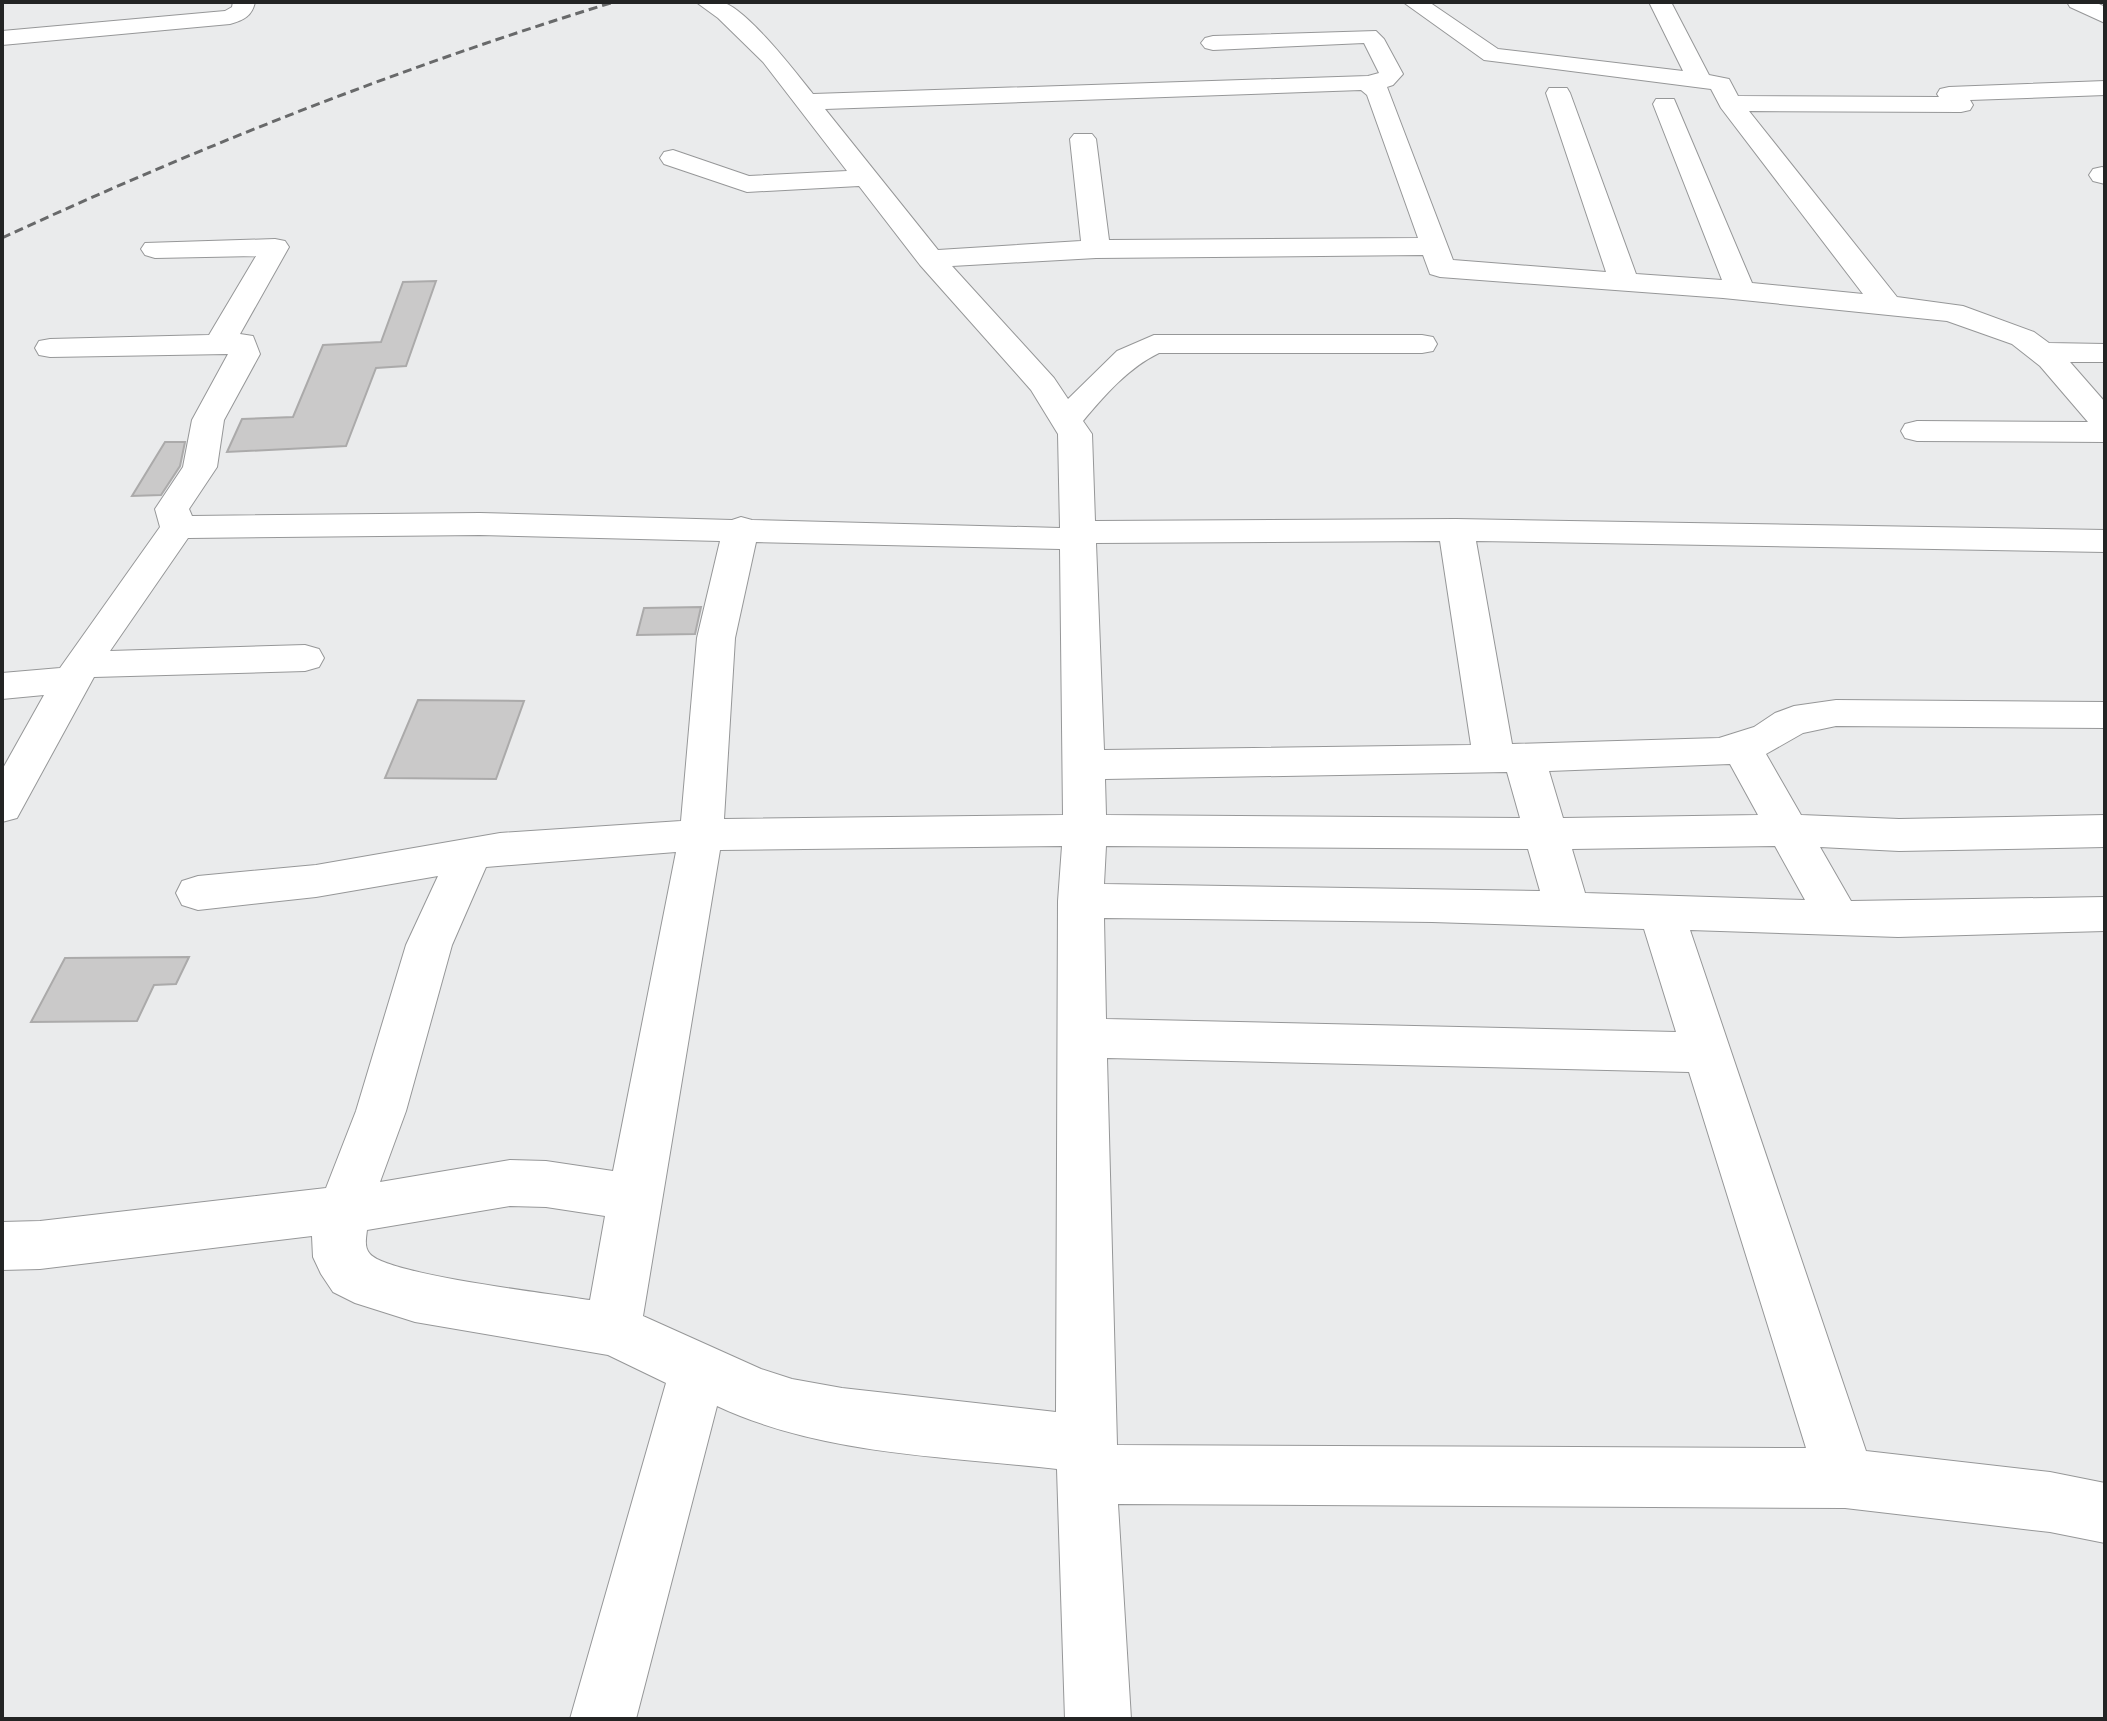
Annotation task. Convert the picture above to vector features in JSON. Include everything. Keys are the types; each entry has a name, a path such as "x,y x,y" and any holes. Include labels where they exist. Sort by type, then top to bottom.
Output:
{"street":[{"path":"2,38 230,17 242,11 244,2"},
{"path":"707,2 726,13 771,57 930,259 1043,385 1075,434 1085,830 1081,901 1088,1459 1098,1719"},
{"path":"1414,2 1492,55 1720,84 1730,103 1887,305"},
{"path":"1660,2 1700,80"},
{"path":"2078,2 2105,16"},
{"path":"804,102 1369,83 1385,80 1391,74 1373,39 1368,36 1213,43"},
{"path":"1369,83 1378,92 1435,246 1440,268 1741,291 1952,312 2023,338 2051,359 2105,422"},
{"path":"1730,103 1961,105 1949,94 2105,88"},
{"path":"1558,93 1624,281"},
{"path":"1665,104 1741,291"},
{"path":"1083,139 1096,249"},
{"path":"673,158 747,184 864,178"},
{"path":"930,259 1096,249 1435,246"},
{"path":"155,249 275,247 220,342"},
{"path":"50,348 242,343 244,354 208,420 200,467 172,509 178,527"},
{"path":"1067,420 1100,381 1134,353 1154,344 1422,344"},
{"path":"2042,352 2105,353"},
{"path":"1917,431 2105,432"},
{"path":"178,527 480,524 1078,536 1456,530 2105,541"},
{"path":"2,807 77,672 178,527"},
{"path":"613,1330 634,1197 701,835 716,638 741,528"},
{"path":"1456,530 1509,758 1546,834 1568,911"},
{"path":"2,686 77,672 305,658"},
{"path":"1084,765 1719,752 1742,748 1768,737 1789,723 1822,714 2105,715"},
{"path":"1742,748 1838,919"},
{"path":"198,893 316,881 545,844 701,835 1085,830 1546,834 1790,830 1899,835 2105,831"},
{"path":"470,854 429,945 381,1111 344,1209 339,1234 340,1257 352,1274 374,1285 415,1297 613,1330 753,1394 792,1407 1088,1459 1845,1478 2050,1502 2105,1513"},
{"path":"1081,901 1432,905 1838,919 1934,920 2105,914"},
{"path":"1662,914 1845,1478"},
{"path":"1083,1038 1707,1053"},
{"path":"2,1246 40,1245 344,1209 510,1183 572,1187 634,1197"},
{"path":"603,1719 699,1368"}],"building":[{"path":"436,281 406,366 376,368 346,446 227,452 242,419 293,417 323,345 381,342 403,282"},
{"path":"165,442 185,442 180,466 161,495 132,496"},
{"path":"701,607 695,634 637,635 644,608"},
{"path":"418,700 524,701 496,779 385,778"},
{"path":"189,957 176,984 154,985 137,1021 31,1022 65,958"}],"railway":[{"path":"2,238 152,171 304,110 458,53 614,2"}]}
